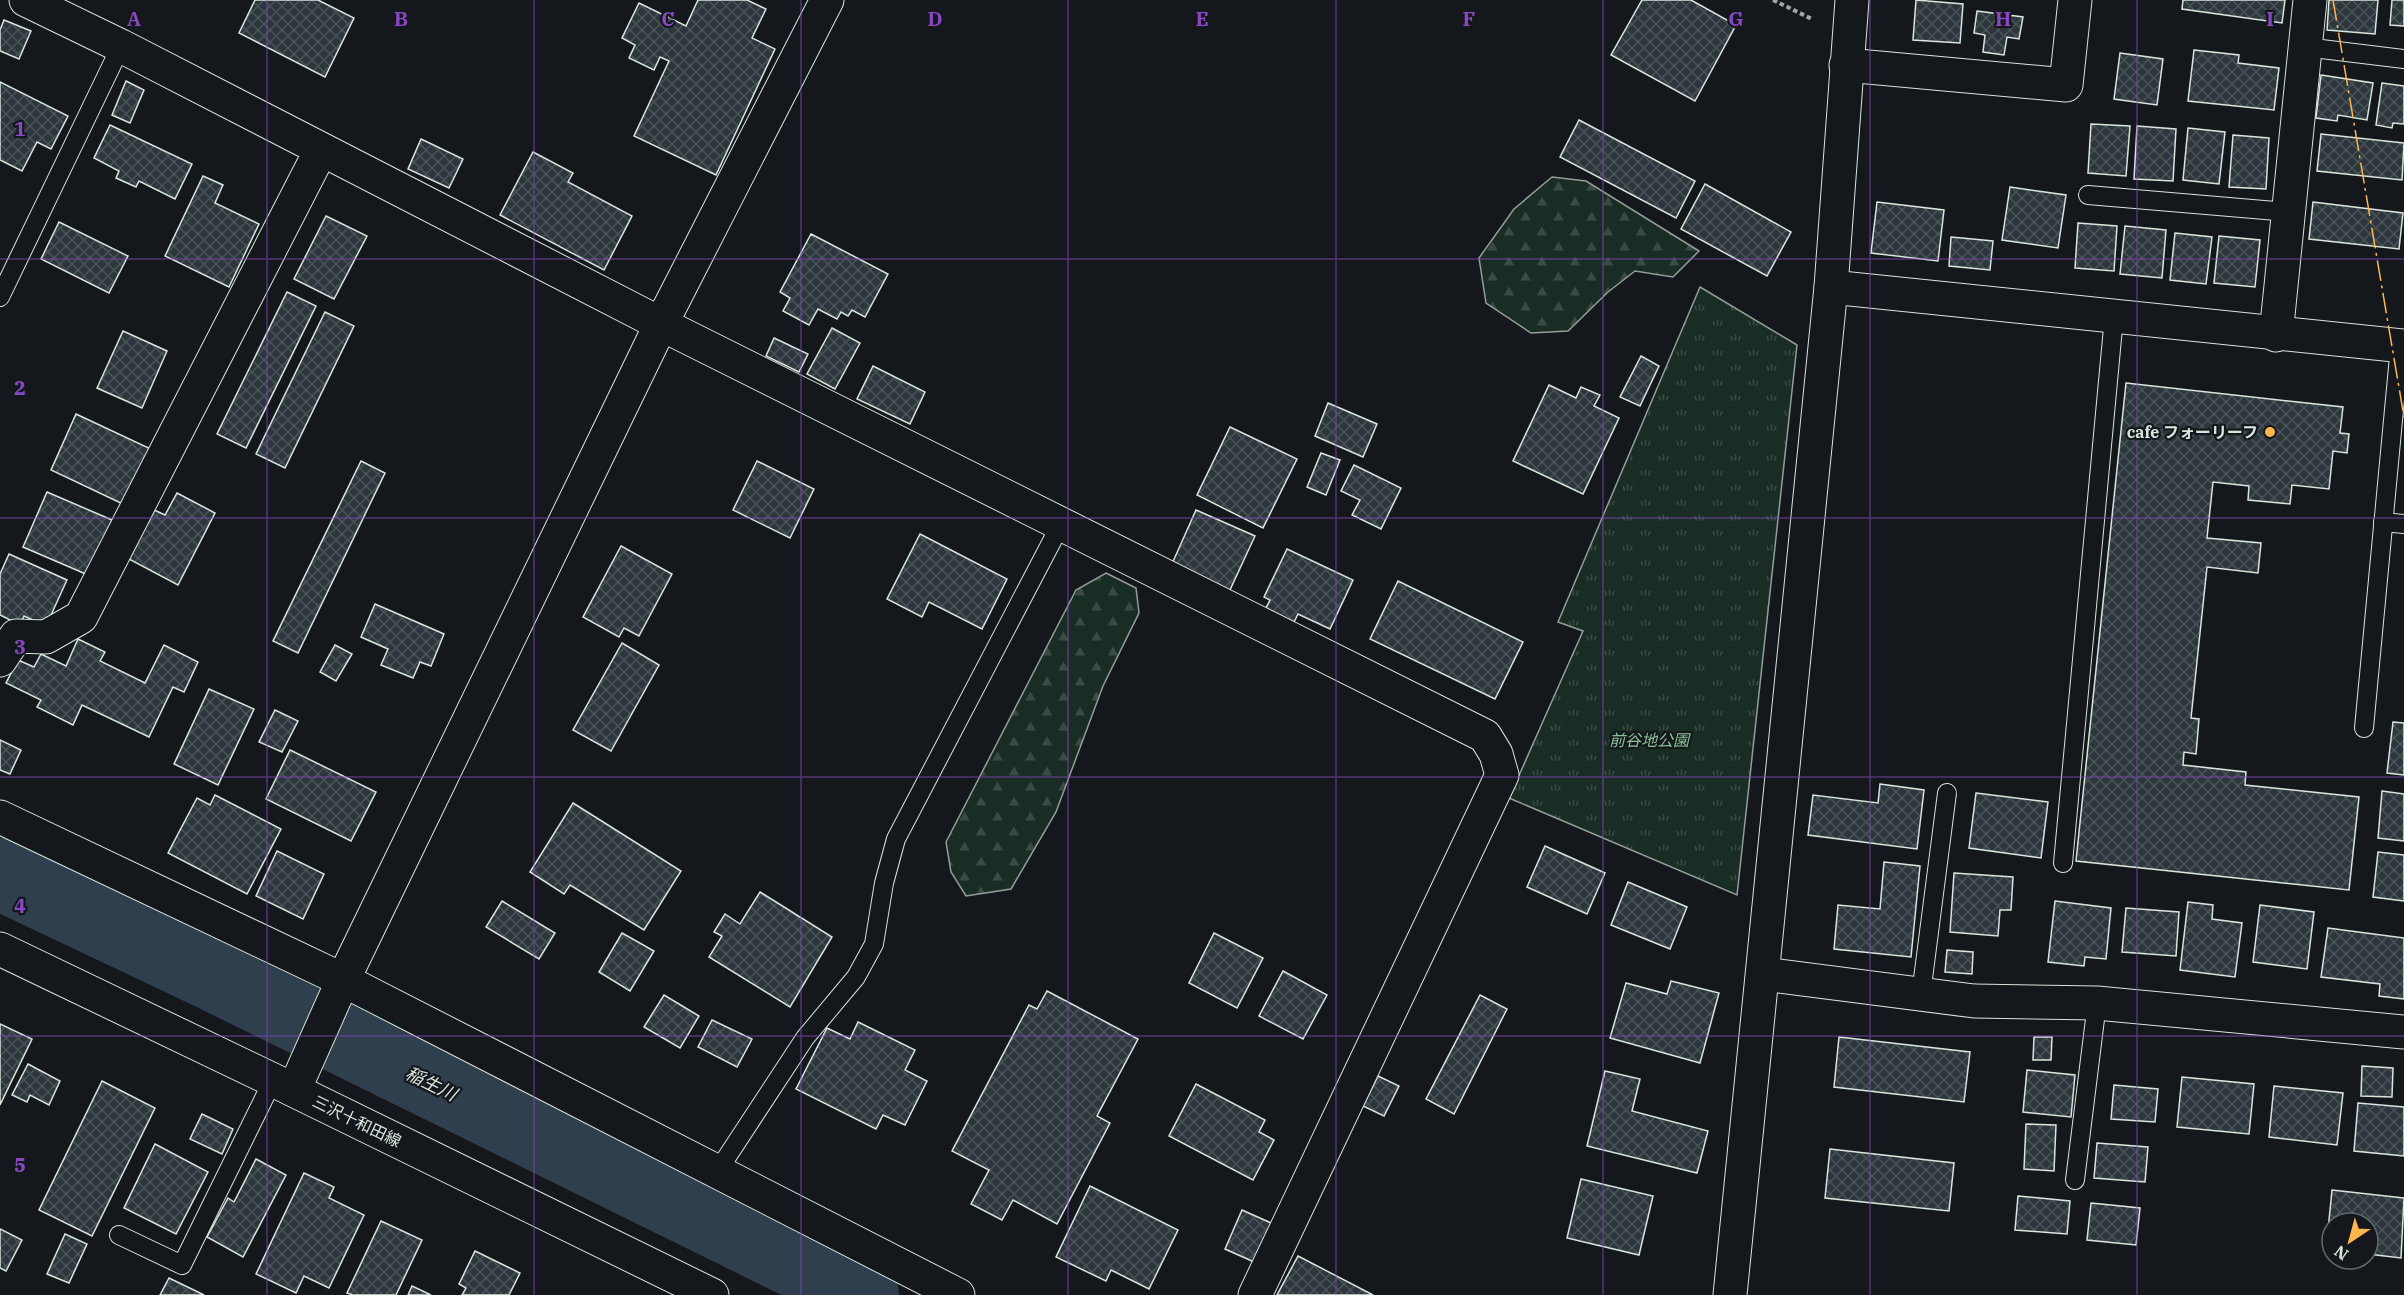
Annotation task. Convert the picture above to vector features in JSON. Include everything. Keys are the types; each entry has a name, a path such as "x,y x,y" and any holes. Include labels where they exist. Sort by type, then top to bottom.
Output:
{"street":[{"path":"26,0 121,46 661,324 1062,522 1485,736 1496,754 1502,775 1255,1295"},
{"path":"283,1085 312,1051 339,989 661,324 827,0"},
{"path":"1730,1295 1831,287 1852,0"},
{"path":"1846,65 2066,85 2075,0"},
{"path":"2276,335 2310,0"},
{"path":"0,660 16,636 45,638 81,617 321,150"},
{"path":"1831,287 2276,335 2402,346"},
{"path":"0,817 339,989 717,1172 958,1295"},
{"name":"三沢十和田線","path":"0,949 712,1295"},
{"path":"1763,974 1974,1001 2097,1003 2404,1032"}],"lane":[{"path":"0,297 121,46"},
{"path":"2305,47 2404,59"},
{"path":"2088,195 2289,212"},
{"path":"2063,863 2114,317"},
{"path":"2364,728 2402,346"},
{"path":"717,1172 805,1038 856,977 874,944 884,883 896,839 1062,522"},
{"path":"2383,522 2404,524"},
{"path":"1921,994 1947,793"},
{"path":"2075,1180 2097,1003"},
{"path":"119,1235 182,1265 283,1085"}],"green space":[{"path":"1552,177 1586,181 1699,251 1673,277 1635,271 1608,292 1568,331 1531,333 1486,303 1479,258 1514,209"},
{"name":"前谷地公園","path":"1700,287 1797,345 1737,895 1509,798 1583,631 1558,622"},
{"path":"1106,573 1136,588 1139,613 1103,686 1056,812 1011,889 966,896 951,872 946,842 1076,590"}],"building":[{"path":"255,0 318,0 354,18 325,77 239,33"},
{"path":"698,0 747,0 766,9 752,38 775,49 716,175 634,136 669,61 660,57 654,70 629,58 635,45 622,38 639,3 686,26"},
{"path":"1642,0 1691,0 1736,25 1695,101 1611,55"},
{"path":"1916,0 1963,4 1960,43 1913,40"},
{"path":"2183,0 2285,0 2282,23 2182,9"},
{"path":"2329,0 2378,0 2375,34 2327,30"},
{"path":"2392,0 2404,0 2404,26 2390,25"},
{"path":"1977,11 2023,17 2019,39 2007,37 2004,55 1983,52 1985,35 1974,33"},
{"path":"4,20 31,31 19,59 0,51 0,30"},
{"path":"2194,50 2239,55 2238,63 2279,68 2274,110 2188,101"},
{"path":"2120,53 2163,59 2157,105 2114,99"},
{"path":"2321,75 2373,83 2367,120 2338,115 2337,121 2316,118"},
{"path":"126,81 144,90 130,123 112,115"},
{"path":"0,82 68,116 51,149 37,142 22,171 0,160"},
{"path":"2382,83 2404,86 2404,124 2393,123 2392,128 2376,125"},
{"path":"1579,120 1695,181 1676,218 1560,157"},
{"path":"2091,124 2130,126 2126,176 2088,173"},
{"path":"110,125 192,164 175,199 139,181 136,187 116,178 119,171 94,158"},
{"path":"2137,126 2176,129 2173,181 2134,179"},
{"path":"2188,128 2225,132 2219,184 2183,180"},
{"path":"2321,134 2404,143 2402,180 2317,171"},
{"path":"2233,135 2269,138 2266,189 2229,187"},
{"path":"421,139 463,159 449,188 408,169"},
{"path":"533,152 573,173 568,182 632,216 604,270 500,215"},
{"path":"203,176 223,185 215,203 259,224 229,287 165,256"},
{"path":"1705,184 1791,232 1767,276 1681,229"},
{"path":"2010,187 2066,195 2058,248 2002,240"},
{"path":"1877,202 1944,210 1938,261 1871,253"},
{"path":"2313,202 2403,213 2399,249 2309,239"},
{"path":"326,216 367,236 334,299 294,279"},
{"path":"59,222 128,256 109,293 41,259"},
{"path":"2078,223 2117,226 2114,271 2075,268"},
{"path":"2125,226 2166,230 2162,278 2120,274"},
{"path":"2175,233 2212,237 2206,284 2170,280"},
{"path":"811,234 888,274 865,317 852,310 848,316 841,312 837,319 818,309 809,325 783,311 790,298 780,292"},
{"path":"2219,236 2260,240 2255,287 2214,283"},
{"path":"1951,237 1993,241 1990,270 1949,266"},
{"path":"287,292 316,306 246,448 217,434"},
{"path":"325,312 354,326 285,468 256,454"},
{"path":"832,328 860,343 835,389 807,374"},
{"path":"123,331 167,351 142,408 97,388"},
{"path":"774,338 808,354 799,372 766,356"},
{"path":"1641,356 1659,366 1640,406 1620,397"},
{"path":"873,366 925,392 910,424 857,399"},
{"path":"2126,383 2343,407 2340,433 2349,434 2347,453 2333,451 2329,489 2292,485 2290,504 2248,500 2249,486 2213,482 2207,538 2261,543 2258,573 2207,567 2191,718 2199,719 2196,754 2184,752 2183,765 2246,772 2245,785 2359,797 2349,890 2076,861"},
{"path":"1549,385 1576,398 1581,387 1600,395 1594,406 1619,418 1583,494 1513,461"},
{"path":"1328,403 1377,424 1363,457 1315,436"},
{"path":"76,414 153,450 127,506 51,470"},
{"path":"1230,427 1297,459 1263,528 1197,495"},
{"path":"1321,453 1340,460 1326,495 1307,487"},
{"path":"361,461 385,473 298,653 273,641"},
{"path":"757,461 814,489 790,538 733,510"},
{"path":"1354,465 1401,488 1381,529 1352,515 1360,500 1341,491"},
{"path":"47,492 112,520 88,575 23,547"},
{"path":"177,493 215,513 178,585 127,558 152,509 165,515"},
{"path":"1196,510 1255,536 1229,592 1171,566"},
{"path":"920,534 1007,579 982,629 929,602 922,617 887,599"},
{"path":"621,546 672,574 639,636 624,628 619,637 583,617"},
{"path":"1287,549 1353,580 1330,629 1298,614 1294,622 1266,608 1270,600 1264,597"},
{"path":"9,554 67,580 46,626 24,616 20,625 0,615 0,574"},
{"path":"1398,581 1523,642 1495,699 1370,639"},
{"path":"375,604 444,634 431,666 420,662 413,678 381,665 388,649 361,637"},
{"path":"78,639 105,652 100,661 145,683 164,645 198,662 184,692 173,687 149,737 82,705 73,725 37,707 41,700 6,683 18,660 34,667 41,654 66,666"},
{"path":"622,643 659,665 611,751 573,730"},
{"path":"335,645 352,654 336,681 320,672"},
{"path":"209,689 254,709 218,785 174,764"},
{"path":"275,710 298,721 282,752 259,742"},
{"path":"2393,722 2404,723 2404,775 2387,773"},
{"path":"0,740 21,750 10,774 0,770"},
{"path":"290,750 376,792 351,841 266,799"},
{"path":"1880,784 1924,790 1917,849 1808,835 1813,795 1878,803"},
{"path":"2382,791 2404,794 2404,841 2378,838"},
{"path":"1976,793 2048,802 2041,858 1969,848"},
{"path":"215,795 281,829 247,894 168,853 197,798 210,805"},
{"path":"573,803 681,871 644,930 570,885 564,894 530,872"},
{"path":"1545,846 1605,873 1587,914 1527,887"},
{"path":"277,851 324,874 303,919 256,896"},
{"path":"2378,852 2404,855 2404,901 2373,897"},
{"path":"1884,862 1920,866 1911,957 1834,949 1838,905 1880,909"},
{"path":"1954,873 2013,877 2011,910 2000,910 1998,936 1950,932"},
{"path":"1628,882 1687,907 1670,949 1611,925"},
{"path":"760,892 832,937 790,1007 709,957 722,936 714,932 725,914 740,924"},
{"path":"502,901 555,933 539,959 486,927"},
{"path":"2055,901 2111,908 2106,959 2085,957 2084,966 2048,962"},
{"path":"2188,902 2213,905 2212,919 2242,923 2235,977 2180,970"},
{"path":"2260,905 2314,912 2307,969 2253,962"},
{"path":"2126,908 2179,912 2176,956 2122,952"},
{"path":"2328,928 2404,938 2404,999 2379,996 2380,984 2321,977"},
{"path":"622,933 654,951 630,991 599,972"},
{"path":"1214,933 1263,958 1237,1008 1189,983"},
{"path":"1947,950 1973,952 1972,974 1945,972"},
{"path":"1283,971 1327,995 1303,1039 1259,1016"},
{"path":"1671,981 1719,993 1700,1063 1610,1038 1626,983 1667,994"},
{"path":"1047,991 1138,1039 1097,1116 1110,1123 1057,1224 1013,1200 1002,1220 971,1204 989,1170 952,1151 1029,1005 1037,1009"},
{"path":"664,995 699,1016 680,1048 644,1027"},
{"path":"1480,995 1507,1009 1454,1114 1426,1099"},
{"path":"712,1020 752,1039 737,1067 698,1047"},
{"path":"858,1022 915,1050 905,1070 927,1081 905,1125 883,1115 876,1129 796,1089 827,1028 850,1039"},
{"path":"0,1024 32,1039 0,1105"},
{"path":"1839,1037 1970,1052 1964,1102 1834,1087"},
{"path":"2034,1037 2052,1037 2051,1060 2033,1060"},
{"path":"28,1064 60,1081 49,1105 30,1095 27,1102 12,1095"},
{"path":"2362,1066 2393,1068 2392,1097 2361,1096"},
{"path":"2027,1070 2075,1075 2071,1117 2023,1112"},
{"path":"1605,1071 1640,1079 1632,1111 1708,1131 1697,1173 1587,1146"},
{"path":"1378,1076 1399,1086 1384,1116 1363,1106"},
{"path":"2182,1077 2254,1084 2249,1134 2177,1127"},
{"path":"102,1081 155,1108 92,1236 39,1210"},
{"path":"1196,1084 1265,1120 1259,1132 1274,1140 1253,1180 1169,1136"},
{"path":"2114,1085 2158,1089 2155,1122 2111,1119"},
{"path":"2274,1086 2343,1093 2337,1145 2269,1137"},
{"path":"2358,1103 2404,1107 2404,1156 2354,1151"},
{"path":"202,1114 233,1129 222,1154 190,1139"},
{"path":"2026,1124 2056,1125 2054,1171 2024,1169"},
{"path":"2097,1143 2148,1147 2145,1182 2094,1178"},
{"path":"155,1144 208,1172 176,1234 124,1208"},
{"path":"1830,1149 1954,1163 1949,1211 1825,1198"},
{"path":"256,1159 286,1175 243,1257 207,1237 228,1198 234,1202"},
{"path":"304,1173 334,1187 329,1198 364,1215 329,1288 304,1276 296,1293 256,1274"},
{"path":"1581,1179 1653,1196 1639,1255 1567,1238"},
{"path":"1090,1186 1178,1230 1149,1289 1111,1270 1106,1281 1056,1257"},
{"path":"2332,1190 2404,1198 2401,1258 2380,1255 2380,1211 2330,1211"},
{"path":"2018,1196 2070,1201 2067,1234 2015,1230"},
{"path":"2091,1203 2140,1208 2136,1245 2087,1240"},
{"path":"1242,1210 1271,1223 1254,1262 1225,1249"},
{"path":"381,1221 422,1240 396,1295 347,1293"},
{"path":"0,1229 22,1240 6,1271 0,1268"},
{"path":"65,1234 87,1244 69,1283 47,1274"},
{"path":"475,1251 520,1273 509,1295 462,1295 466,1288 459,1284"},
{"path":"1298,1256 1373,1295 1277,1295"},
{"path":"169,1278 204,1295 160,1295"},
{"path":"412,1286 431,1295 408,1295"}],"waterway":[{"name":"稲生川","path":"0,874 211,974 863,1295"}],"power":[{"path":"2333,0 2404,417"}],"place":[{"name":"cafe フォーリーフ","path":"2270,432"}]}
